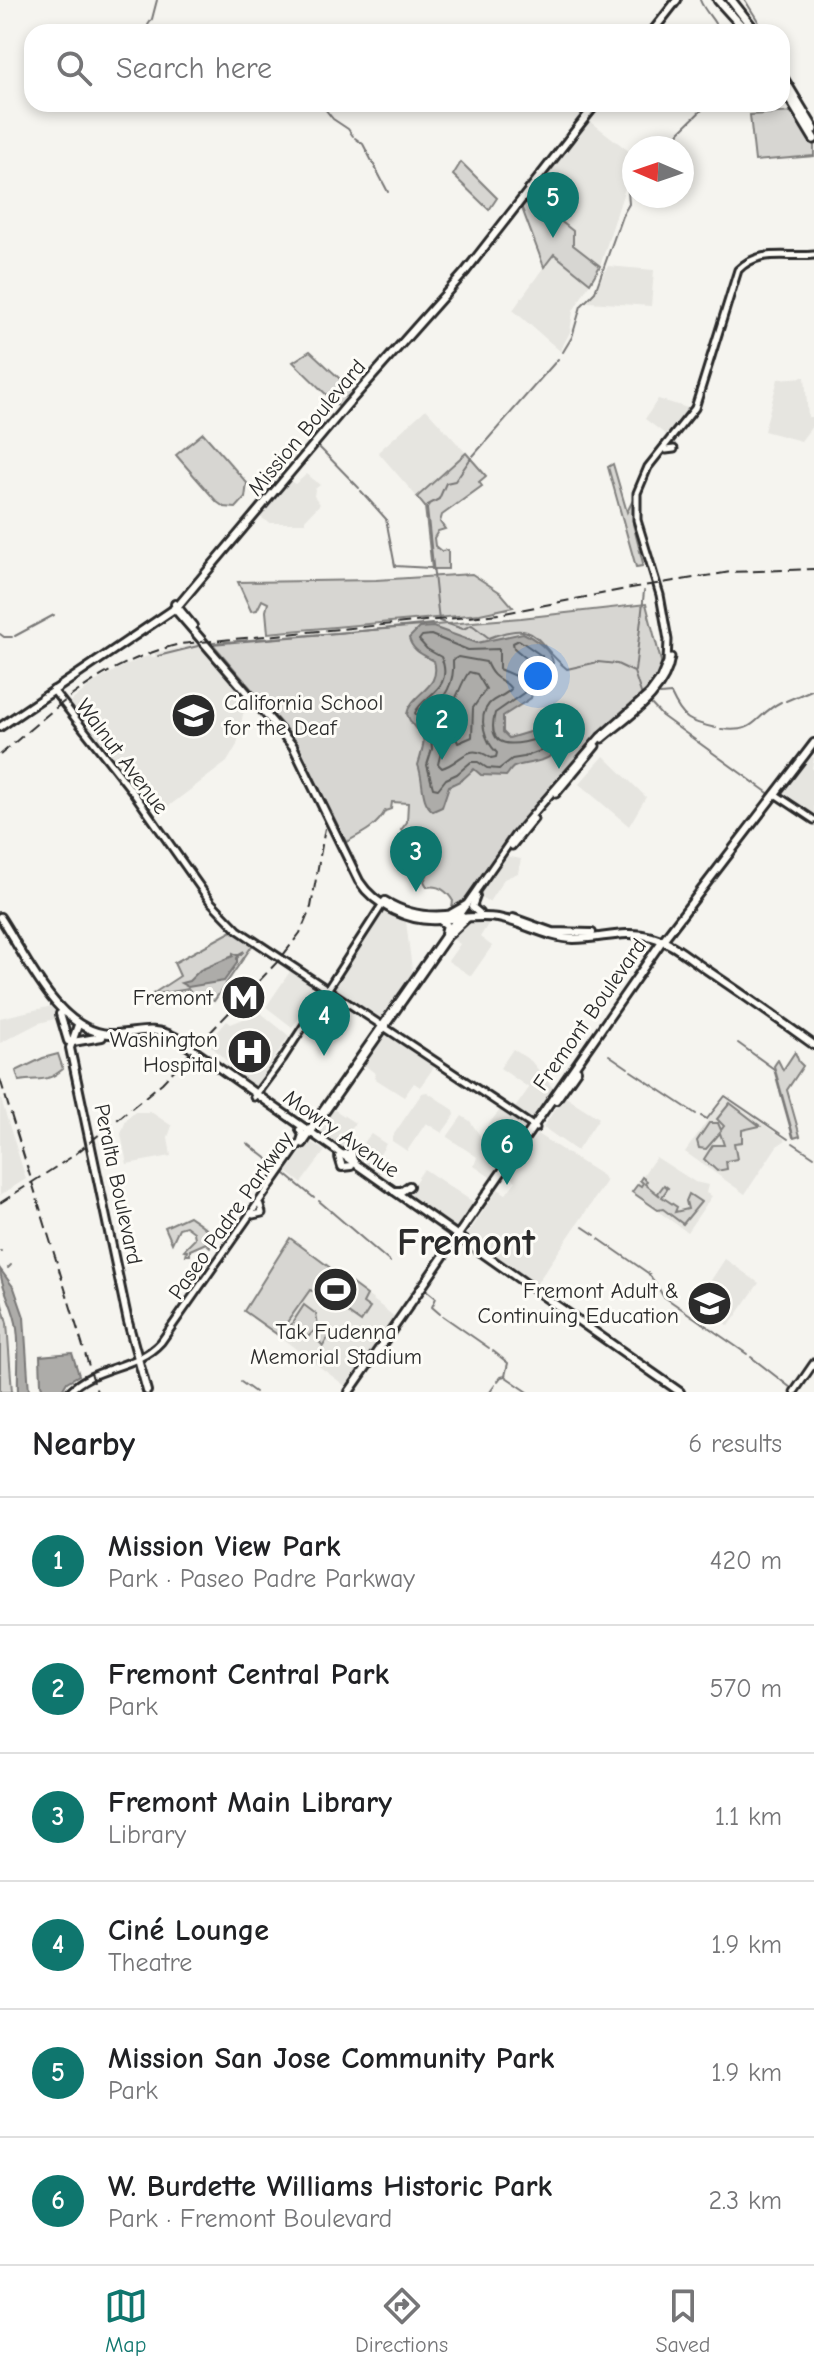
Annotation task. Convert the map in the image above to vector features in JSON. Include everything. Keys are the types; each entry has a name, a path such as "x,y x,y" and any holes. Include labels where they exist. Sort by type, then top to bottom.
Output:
{"highway":[{"path":"718,0 744,24"},
{"path":"724,0 745,24"},
{"path":"731,0 747,24"},
{"path":"739,0 749,24"},
{"path":"790,89 814,129"},
{"path":"790,99 814,139"}],"main road":[{"path":"656,24 676,0"},
{"name":"Mission Boulevard","path":"522,196 588,112"},
{"name":"Mission Boulevard","path":"0,725 176,609 462,271 588,112"},
{"name":"Paseo Padre Parkway","path":"383,1026 515,835 605,731 652,690 666,666 669,646 663,608 636,512 641,479 698,409 742,272 748,264 765,258 814,256"},
{"path":"675,437 675,448 664,450 664,439 675,437"},
{"name":"Paseo Padre Parkway","path":"459,913 602,740 653,695 668,671 671,640 638,504 642,485 664,450"},
{"path":"636,512 641,525"},
{"path":"176,609 296,744 361,877 380,904 421,915 459,913 509,917 566,934 627,929 666,940 814,1043"},
{"path":"176,609 293,746 359,881 380,904 420,919 438,920 447,924 448,934"},
{"path":"191,624 199,639"},
{"path":"653,695 667,667 669,646"},
{"name":"Walnut Avenue","path":"54,690 119,772 224,917 249,938 536,1126"},
{"name":"Fremont Boulevard","path":"372,1361 505,1167 508,1155 536,1126 666,940 814,746"},
{"path":"777,793 814,818"},
{"path":"476,896 472,908 479,915"},
{"path":"257,1093 380,904"},
{"path":"438,920 459,913"},
{"path":"448,934 462,921 479,915"},
{"name":"Mowry Avenue","path":"0,920 58,1012 78,1027 102,1037"},
{"name":"Mowry Avenue","path":"0,920 54,1002 78,1027 108,1034 144,1029 175,1037 341,1156"},
{"name":"Fremont Boulevard","path":"351,1392 666,940"},
{"name":"Paseo Padre Parkway","path":"259,1204 434,953"},
{"name":"Peralta Boulevard","path":"58,1012 73,1045 75,1068 138,1363"},
{"path":"73,1045 78,1027"},
{"name":"Mowry Avenue","path":"73,1045 102,1037 146,1032 168,1037 257,1093"},
{"path":"553,1085 556,1094"},
{"path":"301,1141 308,1130"},
{"name":"Mowry Avenue","path":"308,1130 674,1392"},
{"name":"Paseo Padre Parkway","path":"71,1392 88,1381 138,1363 165,1342 301,1141"},
{"name":"Mowry Avenue","path":"353,1164 366,1176 680,1392"},
{"path":"366,1176 377,1179"},
{"path":"394,1191 407,1188 406,1197 413,1204"},
{"name":"Peralta Boulevard","path":"127,1309 147,1392"},
{"path":"384,1347 390,1332"},
{"path":"796,1392 814,1366"}],"shaded area":[{"path":"793,112 814,146 814,156 755,161 750,115"},
{"path":"586,118 622,146 622,198 600,266 573,245 573,231 554,216 548,195 534,185"},
{"path":"461,162 497,198 489,210 453,175"},
{"path":"534,185 548,195 554,216 573,231 573,245 600,266 590,283 554,254 544,267 520,203"},
{"path":"553,254 590,283 573,311 570,332 560,351 513,310"},
{"path":"608,266 654,270 651,306 588,302"},
{"path":"310,351 353,391 339,407 293,362"},
{"path":"805,377 808,417 814,417 813,425 801,441 764,431 778,379"},
{"path":"658,399 691,409 669,437 645,419"},
{"path":"426,409 466,453 417,497 378,452"},
{"path":"203,433 247,483 245,498 236,508 224,507 217,502 176,455"},
{"path":"466,453 486,476 479,482 482,486 442,515 440,522 445,529 438,531 434,538 435,546 441,551 448,550 448,569 432,569 425,507 417,497"},
{"path":"613,464 627,512 634,498 633,524 642,566 636,567 608,467"},
{"path":"307,474 320,485 315,489 314,496 320,504 305,523 270,523 260,517 259,513 287,479 295,484"},
{"path":"472,574 501,593 513,607 480,614 268,633 268,603 262,600 257,610 251,611 238,582 376,580"},
{"path":"646,604 663,669 657,679 605,731 513,839 461,907 451,913 451,897 438,888 427,887 424,881 438,849 416,833 407,840 401,830 407,822 408,803 392,802 391,809 385,811 373,826 346,842 296,741 212,643 521,618"},
{"name":"California School for the Deaf","path":"200,643 252,702 243,714 237,745 227,762 157,815 69,703 93,683 123,666 148,656 155,657 155,653"},
{"path":"604,756 646,797 629,826 579,784"},
{"path":"810,756 814,758 814,814 783,792"},
{"path":"506,856 521,859 518,873 504,879 489,902 478,896"},
{"path":"382,908 406,921 412,970 416,972 381,1019 332,986"},
{"path":"490,921 480,937 492,946 471,976 448,961 460,944 451,938 463,923"},
{"path":"234,930 254,943 214,1001 192,994 188,989 151,995 180,976 174,963"},
{"path":"291,970 320,991 292,1027 266,1007"},
{"path":"52,1006 59,1018 39,1023 0,1043 0,1018"},
{"name":"Washington Hospital","path":"249,1013 261,1013 289,1036 254,1088 208,1043 227,1021 231,1024 246,1018"},
{"path":"385,1030 434,1067 420,1087 414,1083 404,1097 374,1078 376,1074 362,1063"},
{"path":"513,1049 531,1061 553,1088 534,1119 515,1108 529,1088 500,1068"},
{"path":"795,1052 803,1066 787,1090 800,1136 794,1138 774,1066 778,1060 783,1070"},
{"path":"58,1054 63,1069 57,1074 19,1081 16,1071"},
{"path":"427,1092 454,1110 455,1115 442,1133 426,1123 407,1151 392,1141 392,1137 422,1093"},
{"path":"0,1096 26,1179 0,1195"},
{"path":"564,1096 599,1118 577,1151 543,1127"},
{"path":"724,1097 786,1140 777,1146 745,1194 685,1152"},
{"path":"730,1103 760,1126 742,1130 742,1142 734,1143 737,1159 726,1161 727,1169 717,1171 704,1159 713,1145 724,1145 720,1133 706,1149 699,1148 697,1141 709,1123 718,1123 721,1130 724,1126 717,1119"},
{"path":"335,1110 355,1123 346,1136 355,1142 344,1153 317,1133 330,1111"},
{"path":"500,1110 528,1127 509,1154 492,1143 484,1130"},
{"path":"135,1112 151,1112 172,1126 168,1137 171,1156 127,1164 121,1134 126,1120"},
{"path":"462,1116 470,1121 489,1149 503,1161 493,1179 474,1166 477,1157 447,1137"},
{"path":"371,1134 386,1144 379,1156 387,1162 378,1177 355,1160 354,1154"},
{"path":"537,1134 603,1176 606,1182 535,1286 466,1237 498,1189 506,1194 516,1181 508,1175"},
{"path":"309,1141 325,1151 301,1183 287,1172"},
{"path":"656,1157 695,1182 708,1185 706,1193 712,1196 687,1232 631,1192"},
{"path":"424,1169 476,1204 457,1230 408,1197"},
{"path":"642,1177 647,1181 645,1184 660,1196 658,1193 664,1185 668,1188 662,1197 677,1207 675,1212 688,1209 686,1201 689,1194 701,1202 683,1224 632,1192 643,1183 640,1180"},
{"path":"189,1216 206,1229 211,1241 210,1247 206,1243 186,1255 187,1251 184,1250 195,1239 194,1232 186,1226 179,1228 172,1243 165,1227"},
{"path":"290,1238 367,1295 363,1303 370,1308 361,1322 310,1290 278,1335 244,1311"},
{"path":"725,1259 759,1283 729,1326 696,1303"},
{"path":"310,1289 343,1311 363,1302 367,1295 396,1318 348,1388 280,1337"},
{"path":"0,1297 7,1323 12,1392 0,1392"},
{"path":"304,1305 316,1314 318,1326 331,1333 323,1346 316,1338 316,1329 308,1337 291,1325"}],"water":[{"path":"433,627 477,643 523,633 542,645 553,663 537,675 531,698 503,716 503,732 509,738 539,729 553,737 557,745 556,751 546,759 514,767 506,776 481,775 474,769 449,786 442,807 433,811 424,796 418,765 423,738 407,714 414,700 434,678 435,670 434,661 422,655 409,638 419,628"},
{"path":"244,951 224,981 188,987 181,983 189,981 200,970 233,956 233,953 237,955"},
{"path":"0,1269 14,1288 24,1317 29,1392 18,1392 17,1329"},
{"path":"72,1353 79,1375 67,1382 61,1392 44,1392 40,1356"}],"waterway":[{"path":"149,24 157,0"},
{"path":"700,0 715,24"},
{"path":"745,0 758,21"},
{"path":"327,112 353,136"},
{"path":"678,136 700,112"},
{"path":"355,138 363,144 388,192"},
{"path":"563,352 572,337 581,306 595,292 627,208"},
{"path":"473,456 558,359"},
{"path":"318,446 359,488"},
{"path":"471,458 455,481 446,483 439,499 428,505 427,509 439,621 463,629 472,625 489,638 527,632 535,636 567,669 598,662 617,664 634,672 642,696"},
{"path":"361,491 386,519 395,566 431,568"},
{"path":"643,601 644,591"},
{"path":"635,671 643,602"},
{"path":"15,636 54,615"},
{"path":"351,632 432,624"},
{"path":"212,644 348,632"},
{"path":"0,634 12,637"},
{"path":"158,656 202,645"},
{"path":"786,701 814,689"},
{"path":"660,695 671,694 688,718 716,728"},
{"path":"721,729 749,726 781,702"},
{"path":"650,703 662,716 771,795"},
{"path":"539,729 559,722"},
{"path":"738,1043 774,1069 793,1137"},
{"path":"609,1055 628,1068"},
{"path":"631,1071 696,1114"},
{"path":"701,1116 707,1119 725,1096 788,1139"},
{"path":"247,1143 279,1168"},
{"path":"793,1143 814,1157"},
{"path":"285,1174 314,1198"},
{"path":"319,1201 390,1262"},
{"path":"583,1227 595,1235"},
{"path":"599,1239 648,1273 656,1284"},
{"path":"8,1268 11,1265"},
{"path":"659,1289 663,1296 747,1354"},
{"path":"426,1290 436,1298 432,1307 440,1314"},
{"path":"443,1316 489,1348"},
{"path":"493,1351 508,1363 505,1376 498,1381"},
{"path":"751,1357 791,1388"},
{"path":"506,1377 528,1392"},
{"path":"241,1382 255,1392"},
{"path":"490,1392 495,1385"}],"railway":[{"path":"0,755 62,703 104,674 152,652 180,644 500,614 731,572 814,569"},
{"path":"0,1203 73,1156 162,1083 281,958 300,933 311,907 325,828"},
{"path":"0,1079 97,1392"}],"place":[{"name":"Mission San Jose Community Park","path":"553,238"},
{"name":"California School for the Deaf","path":"193,715"},
{"name":"Fremont Central Park","path":"442,760"},
{"name":"Mission View Park","path":"559,769"},
{"name":"Fremont Main Library","path":"416,892"},
{"name":"Fremont","path":"244,997"},
{"name":"Washington Hospital","path":"249,1052"},
{"name":"Ciné Lounge","path":"324,1056"},
{"name":"W. Burdette Williams Historic Park","path":"507,1185"},
{"name":"Tak Fudenna Memorial Stadium","path":"336,1290"},
{"name":"Fremont Adult & Continuing Education","path":"710,1303"}],"district":[{"name":"Fremont","path":"466,1242"}]}
